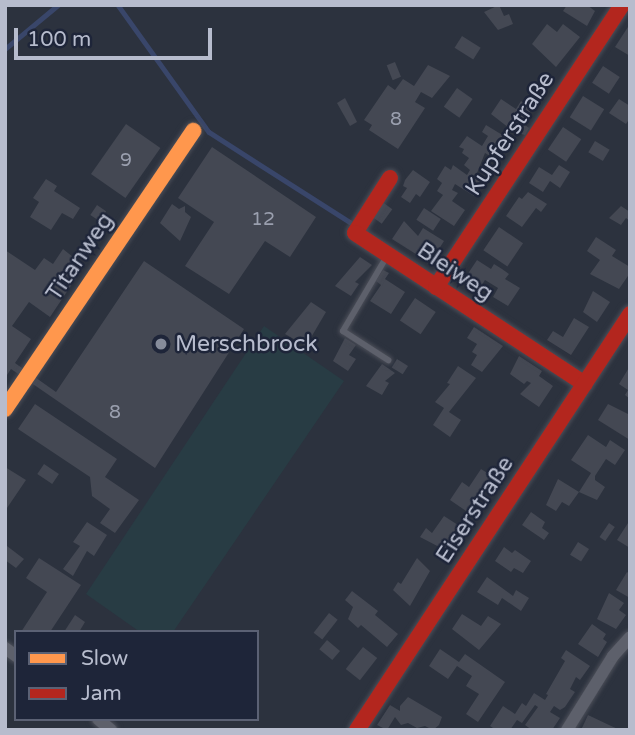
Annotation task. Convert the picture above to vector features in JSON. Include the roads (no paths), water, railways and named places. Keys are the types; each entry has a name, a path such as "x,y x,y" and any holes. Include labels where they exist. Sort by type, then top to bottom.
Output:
{"street":[{"name":"Kupferstraße","path":"436,287 622,5"},
{"name":"Titanweg","path":"5,408 193,131"},
{"name":"Bleiweg","path":"390,178 355,233 585,384"},
{"name":"Eiserstraße","path":"357,730 630,314"},
{"path":"567,730 613,656 630,637"}],"lane":[{"path":"388,255 343,331 388,360"}],"waterway":[{"path":"5,49 58,5"},
{"path":"118,5 209,132 350,222"}],"place":[{"name":"Merschbrock","path":"161,344"}]}
